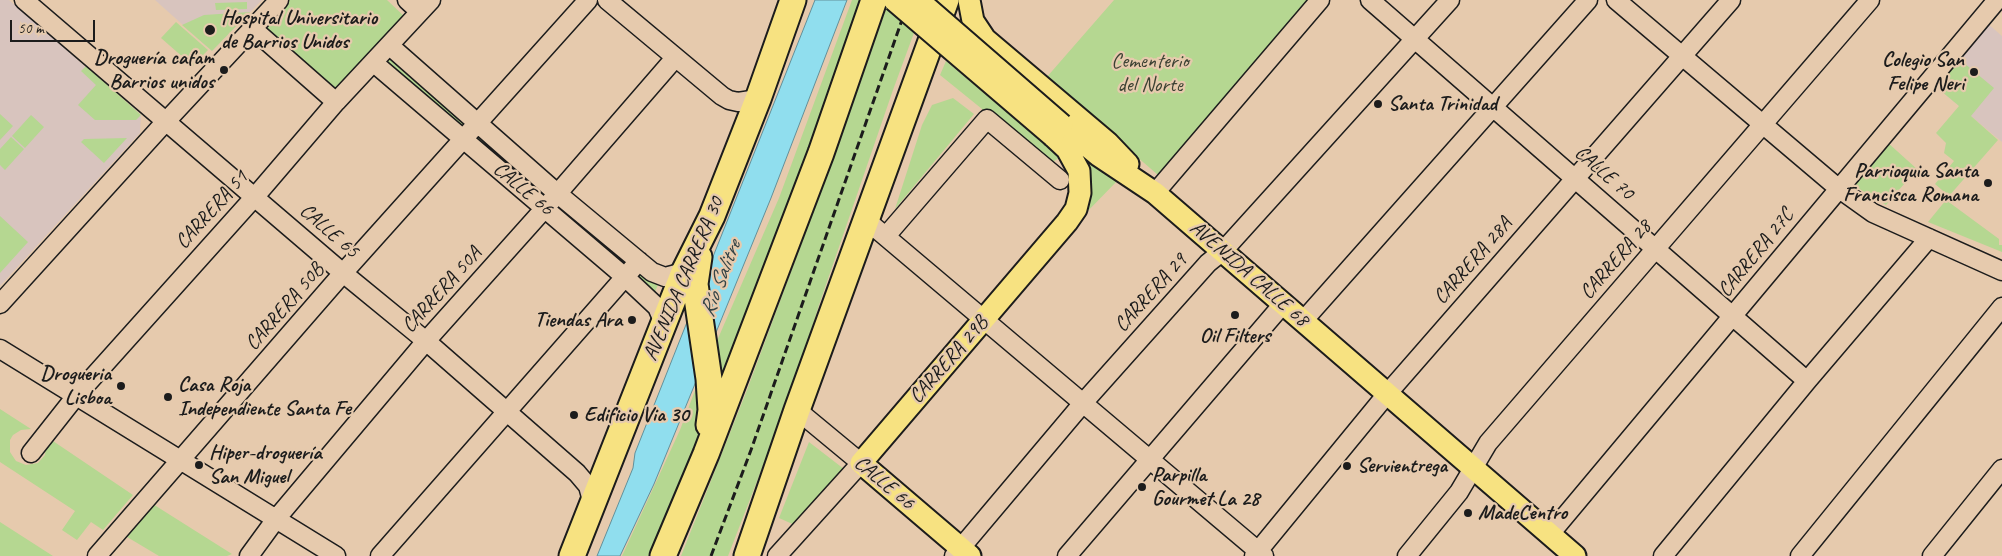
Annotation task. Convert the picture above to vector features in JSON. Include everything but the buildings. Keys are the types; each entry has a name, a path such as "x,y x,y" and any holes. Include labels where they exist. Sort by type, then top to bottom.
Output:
{"highway":[{"name":"AVENIDA CARRERA 30","path":"572,556 664,323 690,282 697,266 712,216 758,99 793,0"},
{"path":"663,556 706,454 821,153 874,0"},
{"path":"747,556 797,410 946,0"},
{"path":"690,282 711,394 706,454"}],"main road":[{"name":"AVENIDA CALLE 68","path":"894,0 1060,137 1098,155 1155,193 1573,555"},
{"name":"AVENIDA CALLE 68","path":"918,0 1060,137"},
{"path":"969,0 973,21 984,39 1108,143 1155,193"},
{"name":"CARRERA 29B","path":"861,463 1067,222 1076,209 1080,193 1079,171 1060,137"},
{"name":"CALLE 66","path":"861,463 962,553"}],"street":[{"name":"CALLE 65","path":"24,0 508,412 584,480 588,486 593,504"},
{"path":"0,304 165,121 279,0"},
{"path":"407,0 426,6"},
{"name":"CARRERA 50B","path":"97,556 344,274 588,0"},
{"path":"607,0 675,58 729,100 738,102 758,99"},
{"path":"1155,193 1320,0"},
{"name":"CALLE 70","path":"1370,0 1807,381"},
{"name":"CARRERA 29","path":"962,553 1083,403 1208,263 1223,251 1450,0"},
{"path":"1303,321 1588,0"},
{"path":"1616,0 1838,188 1873,213 2002,271"},
{"name":"CARRERA 28A","path":"1259,554 1387,394 1731,0"},
{"name":"CARRERA 28","path":"1407,556 1459,492 1488,443 1870,0"},
{"name":"CARRERA 27C","path":"1550,534 1996,0"},
{"name":"CARRERA 51","path":"31,453 76,396 254,197 336,102 426,6"},
{"path":"253,29 336,102"},
{"name":"CALLE 66","path":"390,46 558,194 652,272 661,276 672,276 690,282"},
{"name":"CARRERA 50A","path":"249,556 276,519 426,341 558,194 675,58"},
{"name":"CALLE 66","path":"374,63 624,277 657,307 664,323"},
{"path":"886,236 987,119 1060,180"},
{"path":"866,220 1150,459 1259,554"},
{"path":"1663,556 1807,381 1929,238"},
{"path":"380,556 640,261"},
{"path":"1067,556 1283,304"},
{"path":"1800,556 2002,307"},
{"path":"0,349 336,556"},
{"name":"CALLE 66","path":"797,410 861,463"},
{"name":"CARRERA 29B","path":"777,556 861,463"},
{"path":"1932,556 2002,469"}],"shaded area":[{"path":"0,0 9,0 141,115 140,133 0,286"},
{"name":"Hospital Universitario de Barrios Unidos","path":"155,0 262,0 212,51"},
{"name":"Colegio San Felipe Neri","path":"1987,23 2002,36 2002,142 1935,86"}],"green space":[{"path":"289,0 387,0 405,17 334,93 264,27"},
{"path":"852,0 865,0 718,400 713,350 779,198"},
{"path":"889,0 926,0 819,305 794,386 728,556 681,556 747,390 844,129"},
{"name":"Cementerio del Norte","path":"1114,0 1308,0 1158,175 1046,78"},
{"path":"247,2 247,9 216,10 215,3"},
{"path":"250,12 212,51 182,25 204,15"},
{"path":"176,22 208,50 193,66 161,38"},
{"path":"386,54 467,122 464,130 382,59"},
{"path":"1958,58 1994,88 1971,116 1998,140 1949,196 1935,184 1954,161 1944,153 1946,143 1936,133 1959,106 1935,86"},
{"path":"946,61 1060,157 1050,164 940,75"},
{"path":"86,66 141,115 136,120 95,120 78,105 96,85 81,71"},
{"path":"953,98 974,114 895,209 922,125 932,105"},
{"path":"0,114 13,126 0,140"},
{"path":"31,115 44,127 25,148 12,136"},
{"path":"478,134 545,192 543,195 539,197 475,138"},
{"path":"11,137 24,149 5,170 0,165 0,149"},
{"path":"127,138 104,163 81,142 84,139"},
{"path":"1887,142 1917,169 1886,205 1853,185"},
{"path":"1075,147 1120,178 1083,216"},
{"path":"1946,200 1999,239 1999,245 2002,245 2002,252 1928,222"},
{"path":"555,201 629,259 626,269 552,205"},
{"path":"0,216 28,242 0,273"},
{"path":"636,269 659,282 653,297 632,274"},
{"path":"702,372 703,423 654,556 622,556 680,430"},
{"path":"0,409 31,429 21,430 13,435 10,440 10,452 16,461 26,465 38,463 45,455 46,445 50,439 133,495 103,530 91,522 77,540 62,530 75,511 0,462"},
{"path":"809,442 844,469 797,526 779,518"},
{"path":"148,501 232,554 227,556 159,556 122,534"},
{"path":"0,522 53,556 0,556"}],"water":[{"name":"Río Salitre","path":"815,0 847,0 771,198 654,484 620,556 597,556 633,468 635,453"}],"railway":[{"path":"711,556 751,450 909,0"}],"place":[{"name":"Hospital Universitario de Barrios Unidos","path":"210,30"},
{"name":"Droguería cafam Barrios unidos","path":"224,70"},
{"name":"Colegio San Felipe Neri","path":"1974,72"},
{"name":"Santa Trinidad","path":"1378,104"},
{"name":"Parrioquia Santa Francisca Romana","path":"1988,183"},
{"name":"Oil Filters","path":"1235,315"},
{"name":"Tiendas Ara","path":"632,320"},
{"name":"Drogueria Lisboa","path":"121,386"},
{"name":"Casa Roja Independiente Santa Fe","path":"168,397"},
{"name":"Edificio Via 30","path":"574,415"},
{"name":"Hiper-droguería San Miguel","path":"199,465"},
{"name":"Servientrega","path":"1347,466"},
{"name":"Parpilla Gourmet La 28","path":"1142,487"},
{"name":"MadeCentro","path":"1468,513"}]}
